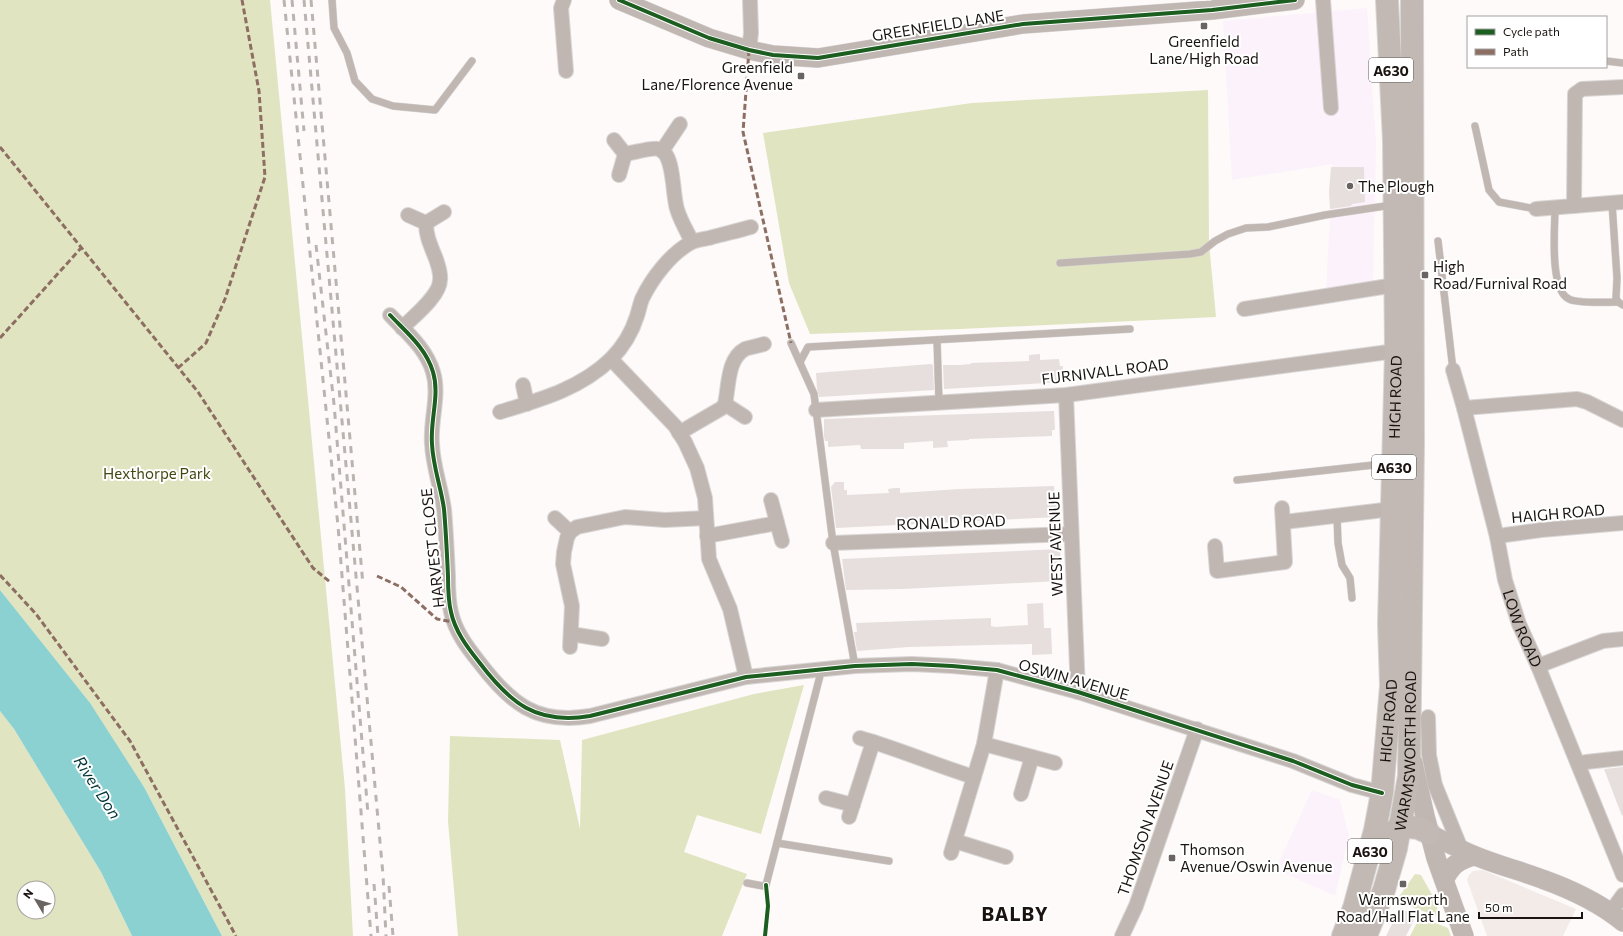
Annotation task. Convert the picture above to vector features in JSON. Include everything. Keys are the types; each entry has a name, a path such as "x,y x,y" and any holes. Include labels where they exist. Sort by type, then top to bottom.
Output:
{"main road":[{"name":"HIGH ROAD","path":"1382,793 1390,686 1389,624 1396,351 1394,141 1387,0"},
{"name":"HIGH ROAD","path":"1410,656 1413,428 1412,0"},
{"name":"WARMSWORTH ROAD","path":"1352,929 1384,890 1401,826 1409,776 1410,656"},
{"name":"A630","path":"1382,793 1390,790 1398,776 1403,725 1404,677 1410,656"},
{"name":"WARMSWORTH ROAD","path":"1352,929 1382,793"},
{"path":"1352,929 1377,868 1385,841 1391,832 1401,826 1418,828 1430,833"}],"street":[{"path":"564,0 561,8 566,71"},
{"name":"GREENFIELD LANE","path":"619,0 709,38 749,50 773,55 818,58 1024,24 1295,0"},
{"path":"749,50 751,33 750,0"},
{"path":"1323,0 1332,108"},
{"path":"1574,206 1576,94 1582,89 1623,87"},
{"path":"662,151 680,124"},
{"path":"614,140 625,154"},
{"path":"625,154 657,149 662,151 667,157 671,167 677,211 692,242"},
{"path":"619,175 625,154"},
{"path":"1536,209 1618,202"},
{"path":"426,223 444,212"},
{"path":"408,215 426,223"},
{"path":"402,328 429,300 437,290 440,281 436,260 428,242 426,223"},
{"path":"500,412 548,398 577,384 596,372 611,359 628,339 637,318 642,299 650,285 665,265 678,252 692,242 750,227"},
{"path":"1244,310 1395,285"},
{"name":"HARVEST CLOSE","path":"390,315 421,348 428,358 434,373 436,389 432,426 433,462 443,499 449,597 453,622 467,647 504,692 517,703 542,715 572,719 590,716 746,677"},
{"path":"679,433 722,408 725,404 734,358 747,348 764,344"},
{"name":"FURNIVALL ROAD","path":"816,410 1066,395 1396,351"},
{"path":"611,359 675,426 685,442 697,468 705,498 710,559 730,609 746,677"},
{"name":"LOW ROAD","path":"1453,370 1497,537 1505,580 1519,624 1538,666 1623,875"},
{"path":"523,385 527,404"},
{"name":"WEST AVENUE","path":"1066,395 1078,692"},
{"path":"1464,408 1577,399 1587,402 1623,420"},
{"path":"725,404 745,417"},
{"path":"771,500 782,541"},
{"path":"1215,546 1217,571 1285,562 1283,515 1337,516 1392,509"},
{"path":"602,639 571,641 572,606 563,564 567,538 570,532 577,528 625,517 665,520 706,518"},
{"path":"554,518 570,532"},
{"path":"708,536 777,523"},
{"name":"HAIGH ROAD","path":"1497,537 1541,530 1623,523"},
{"name":"RONALD ROAD","path":"833,544 1071,534"},
{"path":"1538,666 1603,641 1623,639"},
{"name":"OSWIN AVENUE","path":"746,677 822,668 912,664 997,670 1078,692 1196,729 1293,761 1352,785 1382,793"},
{"path":"997,670 984,744 953,847 1006,857"},
{"path":"1428,717 1429,755 1435,785 1467,853"},
{"name":"THOMSON AVENUE","path":"1122,936 1136,906 1196,729"},
{"path":"826,798 851,811 866,740 894,748 939,766 974,777"},
{"path":"984,744 1055,763"},
{"path":"1409,744 1430,833 1444,880 1464,936"},
{"path":"1021,794 1032,757"},
{"path":"1578,764 1623,758"},
{"path":"1430,833 1447,844 1467,853 1543,879 1597,904 1616,917 1623,895"},
{"path":"1444,880 1452,866 1461,860 1467,853"}],"lane":[{"path":"332,0 334,28 347,53 354,81 372,99 393,106 435,110 472,61"},
{"path":"1607,62 1623,63"},
{"path":"1475,126 1489,190 1493,197 1499,202 1536,209"},
{"path":"1618,202 1616,298 1620,304"},
{"path":"1060,263 1201,252 1215,241 1246,228 1268,226 1395,204"},
{"path":"1556,208 1555,270 1561,292 1569,300 1620,304"},
{"path":"1438,241 1453,370"},
{"path":"800,362 808,347 1130,329"},
{"path":"937,340 939,402"},
{"path":"791,343 814,394 833,544 854,666"},
{"path":"1237,480 1394,463"},
{"path":"1337,516 1338,543 1342,565 1350,578 1352,598"},
{"path":"747,883 763,886 766,885 822,668"},
{"path":"777,843 888,861"}],"shaded area":[{"path":"1367,8 1376,144 1373,282 1326,292 1333,164 1232,180 1223,21"},
{"path":"1312,790 1340,800 1349,836 1335,896 1276,869"},
{"path":"1483,870 1576,909 1563,936 1487,936 1467,880 1473,871"}],"green space":[{"name":"Hexthorpe Park","path":"0,0 270,0 345,789 353,936 222,936 144,787 87,700 0,590"},
{"path":"1208,90 1209,243 1216,317 960,329 810,334 789,283 763,133 972,103"},
{"path":"804,685 761,834 697,815 684,852 747,874 722,936 458,936 448,821 450,736 560,740 580,829 582,740 754,694"},
{"path":"0,711 14,729 101,872 132,936 0,936"},
{"path":"1415,874 1421,875 1436,902 1439,917 1396,901"},
{"path":"1420,917 1448,928 1451,936 1410,936"}],"water":[{"name":"River Don","path":"0,590 90,703 144,787 222,936 132,936 101,872 14,729 0,711"}],"building":[{"name":"The Plough","path":"1331,167 1364,167 1365,202 1330,209 1329,192"},
{"path":"1040,354 1040,360 1059,359 1060,366 1063,366 1063,382 944,389 943,365 1029,361 1029,355"},
{"path":"933,365 934,390 819,397 816,373"},
{"path":"1054,411 1055,430 1052,430 1052,436 947,441 948,447 933,448 933,441 904,443 904,449 861,449 860,445 828,447 828,441 825,441 824,436 824,419"},
{"path":"835,482 844,482 844,490 847,490 847,495 889,493 888,489 894,488 900,488 900,493 959,489 1054,486 1055,501 1058,501 1058,517 836,528 831,487"},
{"path":"1060,549 1061,567 1058,567 1058,581 902,589 846,590 842,559"},
{"path":"1043,603 1044,628 1051,628 1052,654 1032,655 1032,644 909,647 857,651 854,632 857,632 856,623 991,618 991,626 995,627 1028,625 1027,604"},
{"path":"1623,767 1623,815 1622,816 1604,769"},
{"path":"1400,908 1416,916 1406,936 1386,936"}],"railway":[{"path":"284,0 338,526 371,936"},
{"path":"292,0 304,131"},
{"path":"304,0 383,875 386,936"},
{"path":"311,0 363,585"},
{"path":"316,245 334,404 368,814"},
{"path":"374,884 378,936"},
{"path":"389,886 393,936"}],"marked path":[{"path":"178,368 206,343 225,299 265,177 259,91 242,0"},
{"path":"749,50 743,132 791,343"},
{"path":"0,147 198,392 313,568 330,582"},
{"path":"0,338 81,248"},
{"path":"0,575 36,614 130,741 236,936"},
{"path":"377,576 401,587 437,619 453,622"}],"cycle path":[{"path":"619,0 709,38 749,50 773,55 818,58 1023,24 1212,10 1295,0"},
{"path":"390,315 409,334 426,355 435,381 436,390 432,426 432,444 444,509 449,598 455,626 466,645 490,676 502,689 526,708 539,714 554,717 571,718 590,716 746,677 855,666 912,664 997,670 1078,692 1293,761 1352,785 1382,793"},
{"path":"765,936 768,906 766,885"}],"place":[{"name":"Greenfield Lane/High Road","path":"1204,26"},
{"name":"Greenfield Lane/Florence Avenue","path":"801,76"},
{"name":"The Plough","path":"1350,186"},
{"name":"High Road/Furnival Road","path":"1425,275"},
{"name":"Thomson Avenue/Oswin Avenue","path":"1172,858"},
{"name":"Warmsworth Road/Hall Flat Lane","path":"1403,884"}],"district":[{"name":"BALBY","path":"1015,913"}]}
